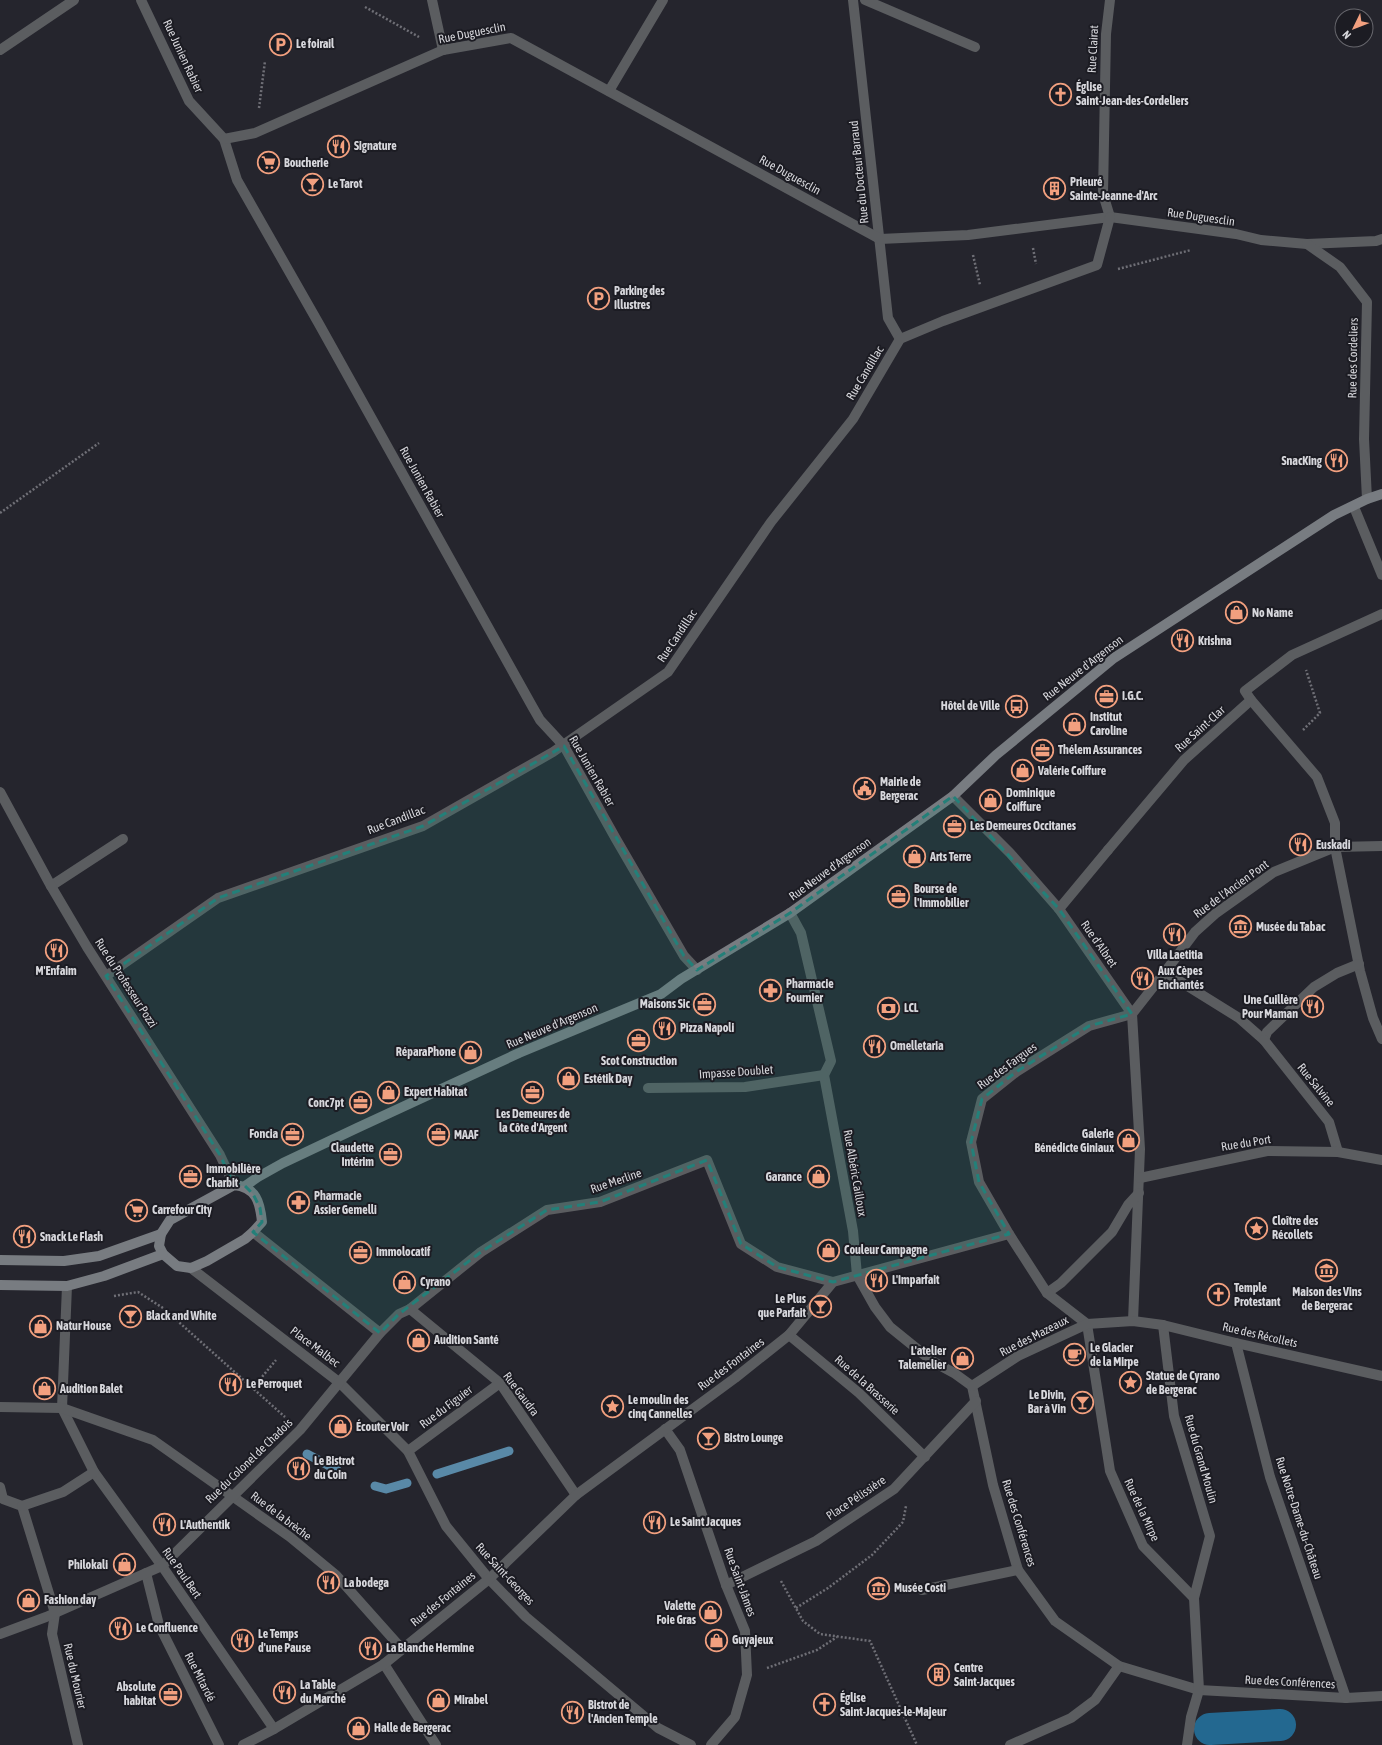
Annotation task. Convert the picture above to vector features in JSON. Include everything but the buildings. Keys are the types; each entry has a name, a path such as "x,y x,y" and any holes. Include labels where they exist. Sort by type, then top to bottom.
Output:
{"main road":[{"name":"Rue Neuve d'Argenson","path":"245,1186 283,1163 357,1128 520,1053 662,994 697,970 790,913 953,796 996,755 1114,658 1334,515 1367,499 1382,494"},
{"path":"234,1185 245,1186 254,1194 260,1208 262,1222 254,1232 207,1261 191,1268 177,1266 163,1254 159,1246 161,1234 170,1220 234,1185"},
{"path":"0,1260 64,1261 99,1256 161,1234"},
{"path":"0,1285 67,1286 104,1276 163,1254"}],"street":[{"path":"0,50 74,0"},
{"name":"Rue Junien Rabier","path":"141,0 189,101 224,139 237,180 311,309 540,720 564,746 684,956 697,970"},
{"path":"432,0 443,50"},
{"path":"609,91 663,0"},
{"name":"Rue du Docteur Barraud","path":"853,0 888,318 900,339"},
{"path":"865,0 975,47"},
{"name":"Rue Clairat","path":"1110,0 1106,34 1102,194 1110,217"},
{"name":"Rue Duguesclin","path":"224,139 255,133 443,50 511,38 880,239 968,235 1110,217 1236,234 1261,240 1306,244 1376,241 1382,239"},
{"path":"1096,265 1110,217"},
{"name":"Rue des Cordeliers","path":"1306,244 1340,267 1367,302 1364,439 1367,499"},
{"name":"Rue Candillac","path":"106,976 218,898 423,826 564,746 668,672 771,522 853,419 900,339 985,305 1096,265"},
{"path":"1354,506 1382,575"},
{"path":"1382,614 1292,655 1246,691 1317,777 1335,823 1335,847 1359,964 1373,1018 1382,1039"},
{"name":"Rue Saint-Clar","path":"1058,908 1184,760 1252,700"},
{"name":"Rue du Professeur Pozzi","path":"0,792 51,886 106,976 220,1155 234,1185"},
{"name":"Rue d'Albret","path":"953,796 1010,853 1058,908 1132,1014"},
{"path":"51,886 123,839"},
{"name":"Rue de l'Ancien Pont","path":"1132,1014 1195,932 1214,914 1274,872 1335,847 1382,846"},
{"path":"790,913 801,933 832,1061 824,1076"},
{"path":"1264,1040 1267,1032 1314,987 1337,973 1359,964"},
{"name":"Rue Salvine","path":"1165,972 1238,1018 1264,1040 1329,1122 1338,1152"},
{"path":"1132,1014 1140,1149 1133,1321"},
{"name":"Rue des Fargues","path":"1087,1324 1047,1292 1009,1234 980,1182 971,1142 982,1099 1016,1072 1089,1026 1132,1014"},
{"name":"Impasse Doublet","path":"648,1088 745,1087 824,1076"},
{"name":"Rue Albéric Cailloux","path":"824,1076 853,1231 857,1275"},
{"name":"Rue du Port","path":"1140,1178 1267,1151 1338,1152 1382,1160"},
{"name":"Rue Merline","path":"380,1333 399,1314 410,1309 481,1252 546,1210 600,1202 707,1160 741,1244 777,1267 833,1282"},
{"path":"1047,1292 1061,1283 1112,1232 1128,1204 1139,1193"},
{"path":"254,1232 380,1333"},
{"path":"833,1282 1009,1234"},
{"name":"Place Malbec","path":"191,1268 340,1383 380,1333"},
{"path":"857,1275 875,1307 890,1327 932,1361 954,1373 972,1386"},
{"name":"Rue des Fontaines","path":"243,1745 274,1729 384,1664 489,1579 576,1495 735,1378 789,1335 833,1282"},
{"path":"62,1408 67,1286"},
{"name":"Rue Gaudra","path":"410,1309 500,1383 576,1495"},
{"name":"Rue des Récollets","path":"1087,1324 1133,1321 1163,1325 1382,1376"},
{"name":"Rue des Mazeaux","path":"972,1386 1018,1356 1087,1324"},
{"name":"Rue de la Mirpe","path":"1087,1324 1110,1471 1143,1546 1194,1598"},
{"name":"Rue du Grand Moulin","path":"1163,1325 1174,1416 1210,1536 1194,1598"},
{"name":"Rue de la Brasserie","path":"789,1335 859,1393 925,1457"},
{"name":"Rue Notre-Dame-du-Château","path":"1236,1343 1270,1477 1346,1698"},
{"name":"Rue du Colonel de Chadois","path":"0,1634 55,1613 162,1566 232,1495 300,1430 340,1383"},
{"name":"Rue Saint-Georges","path":"340,1383 408,1452 446,1526 489,1579 526,1617 658,1728 691,1745"},
{"name":"Rue du Figuier","path":"408,1452 500,1383"},
{"name":"Rue des Conférences","path":"972,1386 994,1485 1018,1570 1055,1621 1119,1666 1199,1690 1346,1698 1382,1696"},
{"name":"Place Pélissière","path":"726,1586 816,1541 894,1489 976,1401"},
{"name":"Rue de la brèche","path":"0,1407 62,1408 153,1440 290,1537 336,1575 402,1649"},
{"name":"Rue Paul Bert","path":"62,1408 94,1472 162,1566 274,1729"},
{"name":"Rue Saint-Jâmes","path":"665,1429 680,1450 726,1586 745,1631 746,1675 735,1717 711,1745"},
{"path":"0,1487 2,1500 22,1506 63,1492 94,1472"},
{"path":"22,1506 55,1613"},
{"path":"922,1590 1018,1570"},
{"name":"Rue Mitardé","path":"146,1573 159,1625 219,1745"},
{"path":"1187,1745 1192,1716 1199,1690 1194,1598"},
{"name":"Rue du Mourier","path":"55,1613 52,1634 78,1745"},
{"path":"384,1664 436,1745"},
{"path":"1010,1745 1070,1718 1095,1700 1119,1666"}],"path":[{"path":"365,7 443,50"},
{"path":"255,133 265,61"},
{"path":"1028,228 1042,285"},
{"path":"968,235 985,305"},
{"path":"1096,265 1118,269 1198,249"},
{"path":"0,513 99,443"},
{"path":"1289,744 1320,713 1300,651"},
{"path":"138,1292 164,1308 300,1430"},
{"path":"252,1388 276,1360"},
{"path":"796,1608 828,1588 872,1554 903,1522 907,1496 902,1480"},
{"path":"771,1563 803,1621 820,1634 870,1641 917,1745"},
{"path":"746,1675 817,1650 838,1637"}],"highlighted area":[{"path":"564,746 684,956 697,970 790,913 953,796 1059,909 1132,1014 1089,1026 1016,1072 982,1099 971,1142 979,1182 1009,1234 833,1282 777,1267 741,1244 707,1160 600,1202 547,1210 481,1252 399,1314 380,1333 253,1232 262,1222 260,1208 253,1194 245,1186 234,1185 220,1155 106,976 218,898 423,826"}],"waterway":[{"path":"437,1474 509,1451"},
{"path":"307,1454 337,1470"},
{"path":"375,1486 386,1489 407,1483"},
{"path":"1210,1729 1280,1725"}],"place":[{"name":"Le foirail","path":"281,44"},
{"name":"Église Saint-Jean-des-Cordeliers","path":"1060,94"},
{"name":"Signature","path":"339,146"},
{"name":"Boucherie","path":"269,163"},
{"name":"Le Tarot","path":"313,184"},
{"name":"Prieuré Sainte-Jeanne-d'Arc","path":"1055,189"},
{"name":"Parking des Illustres","path":"598,298"},
{"name":"SnacKing","path":"1337,461"},
{"name":"No Name","path":"1236,613"},
{"name":"Krishna","path":"1182,641"},
{"name":"I.G.C.","path":"1106,696"},
{"name":"Hôtel de Ville","path":"1016,706"},
{"name":"Institut Caroline","path":"1075,724"},
{"name":"Thélem Assurances","path":"1043,750"},
{"name":"Valérie Coiffure","path":"1023,771"},
{"name":"Mairie de Bergerac","path":"864,789"},
{"name":"Dominique Coiffure","path":"990,800"},
{"name":"Les Demeures Occitanes","path":"955,826"},
{"name":"Euskadi","path":"1300,845"},
{"name":"Arts Terre","path":"915,857"},
{"name":"Bourse de l'Immobilier","path":"898,896"},
{"name":"Musée du Tabac","path":"1241,927"},
{"name":"Villa Laetitia","path":"1175,934"},
{"name":"M'Enfaim","path":"56,950"},
{"name":"Aux Cèpes Enchantés","path":"1142,978"},
{"name":"Pharmacie Fournier","path":"771,991"},
{"name":"Maisons Sic","path":"705,1004"},
{"name":"Une Cuillère Pour Maman","path":"1313,1007"},
{"name":"LCL","path":"888,1008"},
{"name":"Pizza Napoli","path":"665,1028"},
{"name":"Scot Construction","path":"639,1040"},
{"name":"Omelletaria","path":"875,1046"},
{"name":"RéparaPhone","path":"471,1052"},
{"name":"Estétik Day","path":"568,1079"},
{"name":"Expert Habitat","path":"389,1092"},
{"name":"Les Demeures de la Côte d'Argent","path":"533,1093"},
{"name":"Conc7pt","path":"360,1103"},
{"name":"Foncia","path":"293,1134"},
{"name":"MAAF","path":"439,1135"},
{"name":"Galerie Bénédicte Giniaux","path":"1129,1141"},
{"name":"Claudette Intérim","path":"390,1155"},
{"name":"Immobilière Charbit","path":"190,1176"},
{"name":"Garance","path":"818,1177"},
{"name":"Pharmacie Assier Gemelli","path":"299,1203"},
{"name":"Carrefour City","path":"136,1210"},
{"name":"Cloître des Récollets","path":"1257,1228"},
{"name":"Snack Le Flash","path":"24,1237"},
{"name":"Couleur Campagne","path":"828,1250"},
{"name":"Immolocatif","path":"361,1252"},
{"name":"Maison des Vins de Bergerac","path":"1327,1271"},
{"name":"L'Imparfait","path":"876,1280"},
{"name":"Cyrano","path":"405,1282"},
{"name":"Temple Protestant","path":"1218,1295"},
{"name":"Le Plus que Parfait","path":"821,1306"},
{"name":"Black and White","path":"131,1316"},
{"name":"Natur House","path":"40,1326"},
{"name":"Audition Santé","path":"419,1340"},
{"name":"Le Glacier de la Mirpe","path":"1075,1355"},
{"name":"L'atelier Talemelier","path":"962,1358"},
{"name":"Statue de Cyrano de Bergerac","path":"1130,1383"},
{"name":"Le Perroquet","path":"231,1384"},
{"name":"Audition Balet","path":"44,1389"},
{"name":"Le Divin, Bar à Vin","path":"1082,1402"},
{"name":"Le moulin des cinq Cannelles","path":"612,1407"},
{"name":"Écouter Voir","path":"340,1427"},
{"name":"Bistro Lounge","path":"708,1438"},
{"name":"Le Bistrot du Coin","path":"298,1468"},
{"name":"Le Saint Jacques","path":"654,1522"},
{"name":"L'Authentik","path":"164,1525"},
{"name":"Philokali","path":"124,1565"},
{"name":"La bodega","path":"328,1583"},
{"name":"Musée Costi","path":"878,1588"},
{"name":"Fashion day","path":"29,1600"},
{"name":"Valette Foie Gras","path":"711,1613"},
{"name":"Le Confluence","path":"121,1628"},
{"name":"Guyajeux","path":"716,1640"},
{"name":"Le Temps d'une Pause","path":"243,1641"},
{"name":"La Blanche Hermine","path":"371,1648"},
{"name":"Centre Saint-Jacques","path":"938,1675"},
{"name":"La Table du Marché","path":"284,1692"},
{"name":"Absolute habitat","path":"171,1694"},
{"name":"Mirabel","path":"438,1700"},
{"name":"Église Saint-Jacques-le-Majeur","path":"824,1705"},
{"name":"Bistrot de l'Ancien Temple","path":"573,1712"},
{"name":"Halle de Bergerac","path":"359,1728"}]}
